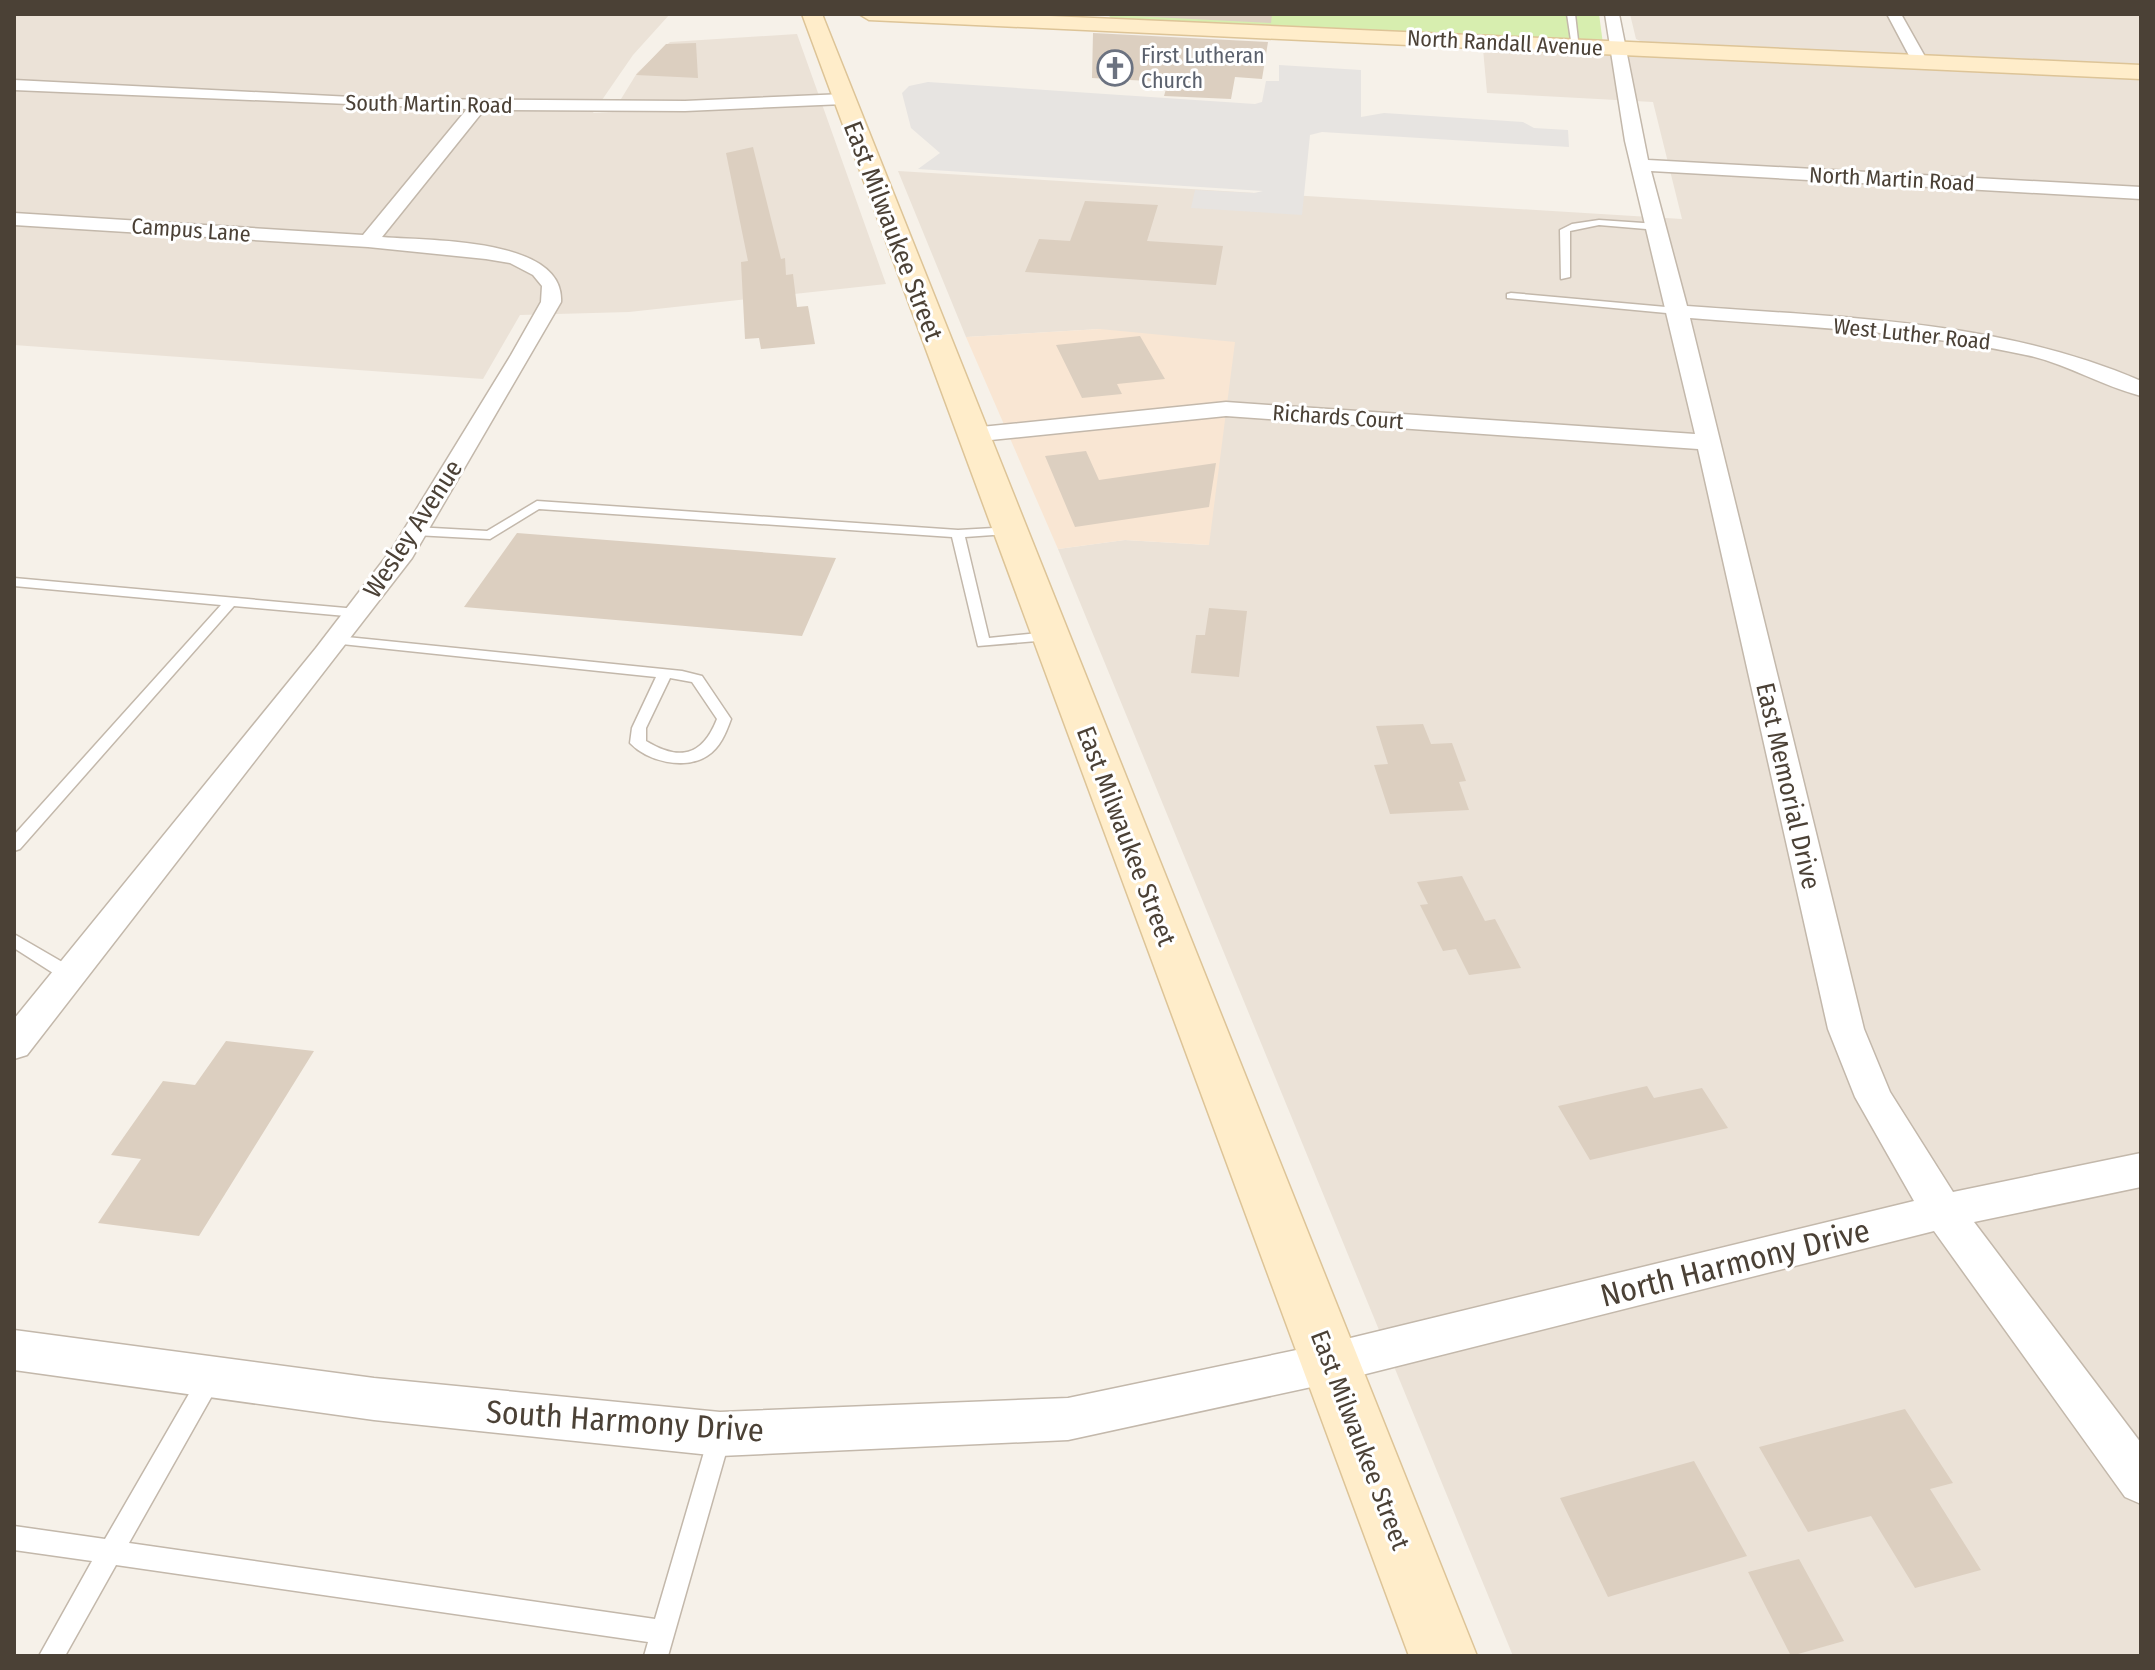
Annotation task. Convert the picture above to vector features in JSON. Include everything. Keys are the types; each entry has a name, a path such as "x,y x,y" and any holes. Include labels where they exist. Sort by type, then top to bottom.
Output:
{"main road":[{"name":"East Milwaukee Street","path":"812,14 1007,530 1443,1656"},
{"name":"North Randall Avenue","path":"869,14 1096,19 1576,47 2141,72"}],"street":[{"name":"East Memorial Drive","path":"1612,14 1634,141 1658,227 1846,1029 1861,1075 1888,1127 1943,1211 2141,1481"},
{"path":"1894,14 1920,62"},
{"name":"South Martin Road","path":"14,85 336,103 685,106 844,99"},
{"path":"368,241 479,105"},
{"name":"North Martin Road","path":"1642,165 2141,193"},
{"name":"Campus Lane","path":"14,219 368,241"},
{"name":"Wesley Avenue","path":"14,1045 357,613 415,531 551,302 552,286 540,271 516,258 368,241"},
{"name":"West Luther Road","path":"1677,311 1946,334 2028,348 2141,389"},
{"name":"Richards Court","path":"971,435 1170,412 1226,409 1706,442"},
{"name":"North Harmony Drive","path":"1330,1363 1943,1211 2141,1170"},
{"name":"South Harmony Drive","path":"14,1350 374,1399 720,1434 898,1429 1068,1419 1330,1363"}],"lane":[{"path":"1555,14 1571,14 1576,47"},
{"path":"1565,277 1565,230 1576,224 1658,227"},
{"path":"1511,296 1677,311"},
{"path":"415,531 490,535 537,505 958,534 1007,530"},
{"path":"958,534 983,643 1049,636"},
{"path":"14,582 357,613"},
{"path":"14,845 231,602"},
{"path":"337,640 665,674 697,679 724,719 720,736 707,752 687,758 653,753 638,743 639,728 665,674"},
{"path":"14,940 70,975"},
{"path":"51,1656 211,1377"},
{"path":"656,1656 720,1434"},
{"path":"14,1538 109,1555 663,1632"}],"shaded area":[{"path":"14,14 670,14 633,55 593,113 613,112 637,73 670,42 797,34 886,284 629,312 520,315 483,379 14,345"},
{"path":"1630,14 2141,14 2141,68 1647,44 1636,39"},
{"path":"1483,49 2141,79 2141,1656 1513,1656 1058,549 1125,540 1208,545 1100,329 966,337 898,171 1682,219 1653,102 1487,93"},
{"path":"1279,65 1361,70 1361,117 1384,113 1523,122 1534,128 1568,130 1569,147 1322,132 1310,135 1302,215 1191,208 1195,190 1263,191 918,169 940,153 911,128 902,93 909,86 928,82 1255,104 1262,102 1266,81 1279,81"},
{"path":"1100,329 1235,342 1209,545 1125,540 1058,549 966,337"}],"green space":[{"path":"1108,14 1599,14 1603,44 1112,20"}],"building":[{"path":"1093,14 1272,14 1271,23"},
{"name":"First Lutheran Church","path":"1093,33 1268,42 1262,79 1235,77 1231,99 1164,96 1168,82 1092,78"},
{"path":"696,43 698,78 636,75 666,44"},
{"path":"753,147 781,259 785,258 786,275 793,274 797,307 808,306 815,344 761,349 759,338 745,339 741,262 748,261 726,153"},
{"path":"1085,201 1158,205 1147,241 1223,246 1216,285 1025,272 1039,239 1070,241"},
{"path":"1140,336 1165,379 1117,384 1122,394 1082,398 1056,345"},
{"path":"1086,451 1099,480 1216,463 1209,507 1075,527 1045,456"},
{"path":"517,533 836,558 802,636 464,607"},
{"path":"1209,608 1247,611 1239,677 1191,673 1196,635 1205,635"},
{"path":"1423,724 1431,744 1452,743 1466,781 1459,782 1469,810 1390,814 1374,765 1388,764 1376,726"},
{"path":"1462,876 1485,921 1495,919 1521,968 1469,975 1456,949 1443,951 1420,905 1428,904 1417,882"},
{"path":"226,1041 314,1051 199,1236 98,1223 141,1159 111,1155 163,1081 195,1085"},
{"path":"1647,1086 1654,1098 1702,1088 1728,1128 1590,1160 1558,1106"},
{"path":"1905,1409 1953,1483 1930,1489 1981,1570 1915,1588 1871,1516 1808,1532 1759,1447"},
{"path":"1694,1461 1747,1556 1608,1597 1560,1498"},
{"path":"1799,1559 1844,1641 1791,1656 1748,1572"}],"place":[{"name":"First Lutheran Church","path":"1115,68"}]}
